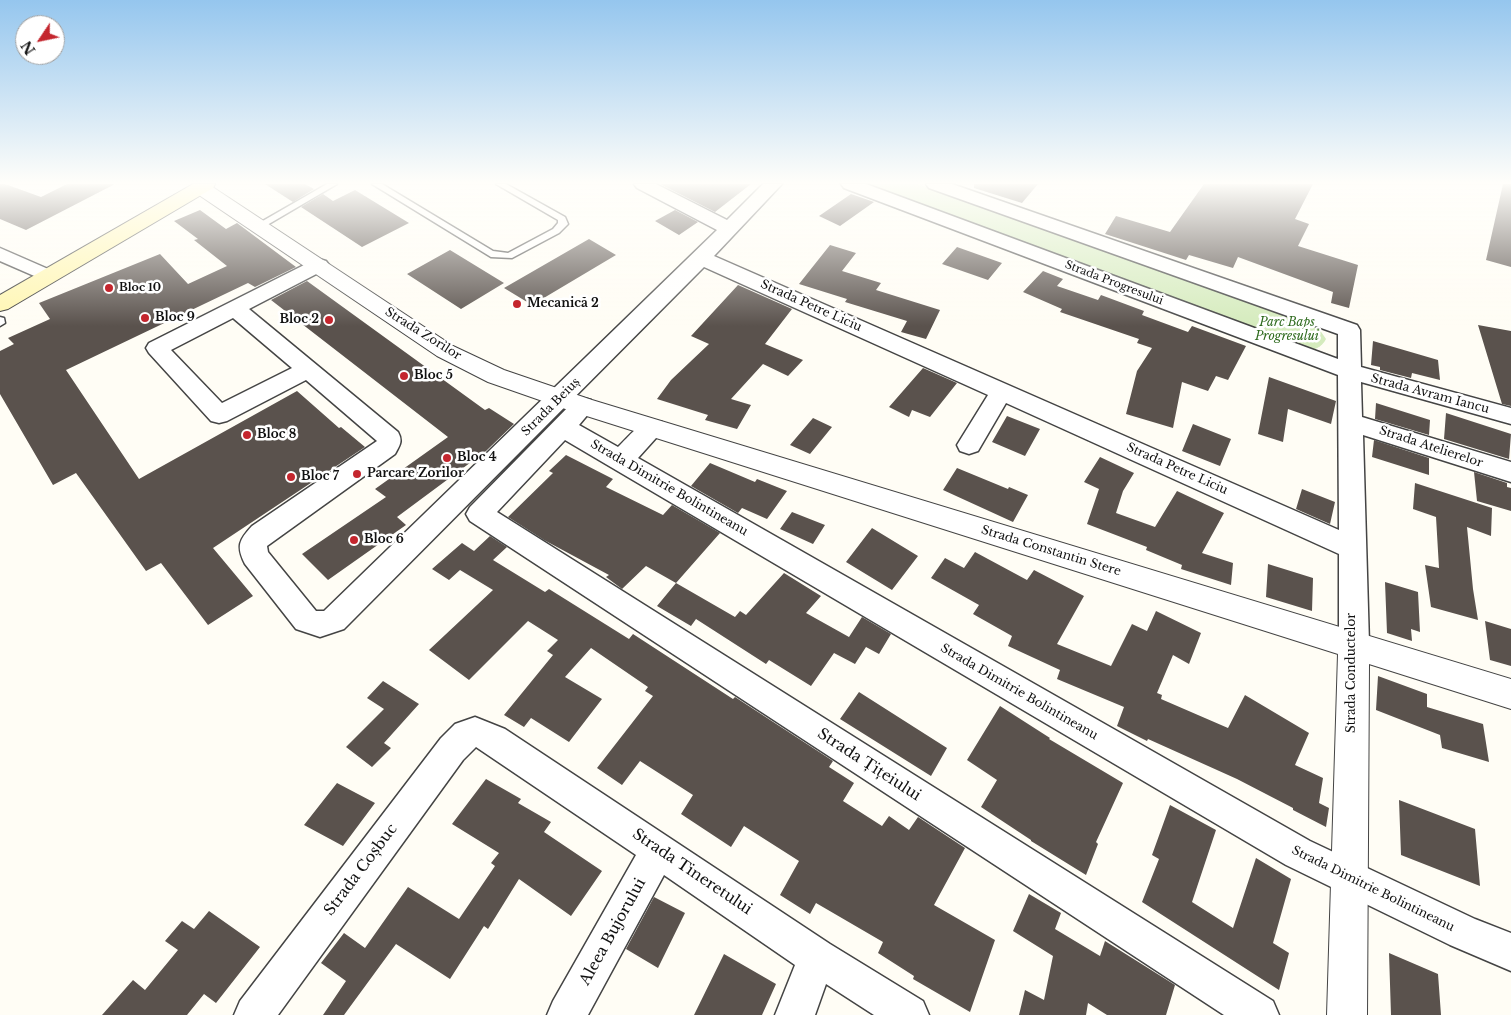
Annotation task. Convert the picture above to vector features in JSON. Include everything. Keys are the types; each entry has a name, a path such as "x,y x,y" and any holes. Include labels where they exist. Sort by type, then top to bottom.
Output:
{"main road":[{"path":"0,304 124,231"}],"street":[{"name":"Strada Zorilor","path":"267,231 446,351 496,376 574,410"},
{"name":"Strada Beiuș","path":"308,370 384,433 389,443 386,448 262,534 253,543 255,556 306,620 315,625 325,624 334,620 574,410 701,258 728,231"},
{"name":"Strada Progresului","path":"976,231 1349,371"},
{"name":"Strada Conductelor","path":"1069,231 1349,330 1354,644 1347,1015"},
{"path":"0,254 48,276"},
{"name":"Strada Petre Liciu","path":"701,258 1351,547"},
{"path":"235,308 308,370 219,415 156,348 319,265"},
{"name":"Strada Avram Iancu","path":"1349,371 1511,416"},
{"path":"969,446 1002,391"},
{"name":"Strada Constantin Stere","path":"574,410 653,428 1511,694"},
{"name":"Strada Dimitrie Bolintineanu","path":"574,410 621,460 1237,820 1350,879 1511,952"},
{"name":"Strada Țițeiului","path":"574,410 479,514 1259,1015"},
{"name":"Strada Atelierelor","path":"1350,422 1511,472"},
{"path":"621,460 653,428"},
{"name":"Strada Tineretului","path":"473,731 484,733 817,957 909,1015"},
{"name":"Strada Coșbuc","path":"254,1015 452,749 463,736 473,731"},
{"name":"Aleea Bujorului","path":"567,1015 658,850"},
{"path":"795,1015 817,957"}],"lane":[{"path":"454,231 491,254 509,256 554,231"}],"green space":[{"name":"Parc Baps Progresului","path":"990,231 1053,231 1297,317 1317,326 1326,339 1316,349 1302,350"}],"building":[{"path":"188,231 248,231 296,267 255,287 248,283 66,370 139,479 297,391 339,428 341,427 365,447 213,548 253,596 208,625 161,563 146,571 76,473 53,485 0,394 0,351 14,344 8,338 50,319 39,303 160,254 188,284 227,266 194,240 198,239"},
{"path":"338,231 393,231 362,247"},
{"path":"673,231 684,231 679,235"},
{"path":"1107,231 1305,231 1298,246 1358,265 1349,308 1331,303 1333,292 1238,257 1233,268 1189,255 1186,260 1105,234"},
{"path":"1492,231 1511,231 1511,267 1486,260"},
{"path":"589,239 616,255 532,305 504,288"},
{"path":"830,245 856,253 842,271 881,283 876,290 940,310 926,339 901,332 907,321 845,302 847,299 799,284"},
{"path":"957,247 1002,263 988,280 942,264"},
{"path":"450,250 504,283 461,309 407,274"},
{"path":"1043,271 1063,279 1057,286 1098,300 1101,295 1144,311 1142,315 1188,332 1192,326 1246,346 1228,380 1216,376 1208,391 1182,382 1173,428 1126,414 1137,371 1152,348 1137,343 1139,339 1060,312 1062,309 1023,292"},
{"path":"307,281 485,410 489,408 514,424 486,451 397,517 406,525 328,580 302,554 386,497 375,489 448,437 271,300"},
{"path":"738,285 792,309 765,344 803,360 788,376 763,364 731,399 751,405 737,429 705,420 708,415 657,399 671,380 709,344 691,336"},
{"path":"1478,325 1511,331 1511,406 1502,404"},
{"path":"1373,341 1438,360 1440,380 1412,373 1411,378 1380,370 1380,367 1371,365"},
{"path":"923,368 957,383 930,417 912,410 909,417 889,407"},
{"path":"1269,377 1336,401 1331,424 1288,409 1283,442 1258,434"},
{"path":"1376,403 1430,420 1429,435 1375,419"},
{"path":"1446,413 1511,434 1509,459 1444,439"},
{"path":"1007,416 1040,429 1025,456 992,442"},
{"path":"813,418 832,427 810,454 790,445"},
{"path":"1193,424 1231,439 1220,466 1182,451"},
{"path":"1374,440 1429,458 1429,475 1372,457"},
{"path":"566,455 613,479 606,487 663,515 672,505 720,533 676,583 646,566 622,589 606,577 609,575 544,540 508,517 553,473 549,471"},
{"path":"1100,457 1134,473 1123,491 1116,513 1155,527 1177,491 1224,513 1202,553 1233,563 1231,585 1181,569 1182,565 1146,550 1147,547 1087,524 1099,489 1084,482"},
{"path":"710,463 755,482 757,479 787,491 767,519 742,508 738,513 691,486"},
{"path":"957,468 1008,489 1009,487 1028,495 1013,522 943,490"},
{"path":"1474,472 1507,483 1507,487 1511,488 1511,511 1477,501"},
{"path":"1415,483 1492,508 1491,536 1467,527 1478,620 1431,607 1425,565 1439,568 1436,517 1413,509"},
{"path":"1302,489 1335,502 1330,524 1296,509"},
{"path":"792,512 825,525 813,544 780,529"},
{"path":"872,528 918,556 892,590 846,562"},
{"path":"490,536 507,547 493,560 545,592 549,589 629,639 633,634 833,761 829,767 854,783 843,801 882,826 889,816 909,830 918,817 965,848 934,905 995,940 970,1012 913,979 914,976 878,953 883,942 816,903 810,914 780,895 799,861 744,826 731,847 681,814 693,795 640,761 622,785 597,768 653,696 645,691 648,687 591,648 565,677 602,699 569,742 531,718 524,727 504,715 553,655 547,651 558,640 528,621 469,680 429,650 493,590 460,570 449,580 432,569 462,543 474,551"},
{"path":"975,552 1027,580 1034,570 1084,596 1057,644 1111,666 1132,624 1147,631 1156,611 1201,633 1189,664 1173,655 1157,693 1162,695 1161,699 1228,728 1245,695 1309,733 1295,765 1323,778 1319,803 1329,808 1326,827 1237,779 1148,739 1147,741 1117,726 1124,707 1057,679 1060,670 1008,646 1012,636 973,614 979,605 931,578 945,558 964,568"},
{"path":"1268,564 1313,578 1312,611 1266,597"},
{"path":"784,573 821,596 806,613 849,637 862,617 891,634 879,654 866,647 855,664 834,653 811,686 769,660 766,664 696,619 691,626 657,606 676,583 735,617 740,611 746,615"},
{"path":"1385,582 1418,592 1420,632 1411,629 1412,641 1387,633"},
{"path":"1485,621 1511,629 1511,666 1490,660"},
{"path":"1378,676 1427,694 1427,707 1483,724 1489,762 1442,748 1440,735 1376,710"},
{"path":"383,681 419,704 384,743 391,748 372,767 346,747 384,709 367,698"},
{"path":"859,692 947,748 931,776 840,719"},
{"path":"1000,706 1049,739 1123,783 1096,842 1098,844 1086,875 981,807 997,780 967,760"},
{"path":"486,779 521,799 518,803 551,822 544,832 602,871 571,916 519,879 488,929 484,926 450,979 396,944 344,1015 323,1015 346,981 321,963 344,933 365,948 408,887 459,919 495,866 491,863 499,853 452,824"},
{"path":"337,783 375,803 343,846 304,825"},
{"path":"1399,800 1475,829 1480,886 1401,855"},
{"path":"1170,805 1216,830 1192,902 1233,928 1256,858 1291,879 1273,943 1289,953 1279,990 1142,902 1159,859 1152,855"},
{"path":"1029,894 1061,913 1055,929 1100,956 1105,941 1175,985 1166,1015 1107,1015 1088,1003 1086,1015 1019,1015 1025,990 1044,1000 1053,956 1013,931"},
{"path":"654,897 685,913 658,968 626,949"},
{"path":"209,911 260,947 216,1003 204,994 187,1015 102,1015 133,980 145,990 178,950 165,941 182,921 194,929"},
{"path":"1389,953 1438,974 1441,1015 1391,1015"},
{"path":"724,954 776,984 762,1015 694,1015"}],"place":[{"name":"Bloc 10","path":"109,288"},
{"name":"Mecanică 2","path":"517,304"},
{"name":"Bloc 9","path":"145,318"},
{"name":"Bloc 2","path":"329,320"},
{"name":"Bloc 5","path":"404,376"},
{"name":"Bloc 8","path":"247,435"},
{"name":"Bloc 4","path":"447,458"},
{"name":"Parcare Zorilor","path":"357,474"},
{"name":"Bloc 7","path":"291,477"},
{"name":"Bloc 6","path":"354,540"}]}
